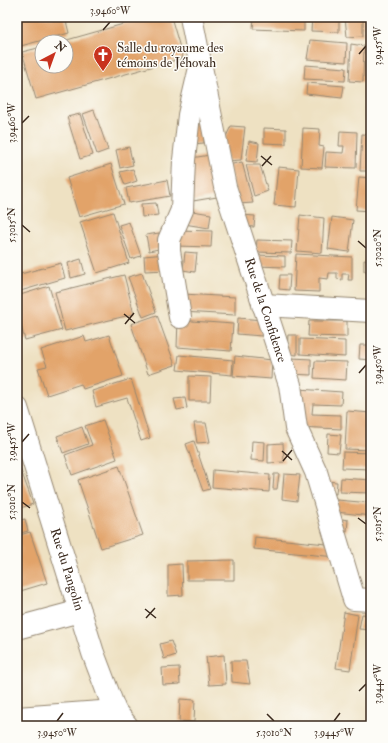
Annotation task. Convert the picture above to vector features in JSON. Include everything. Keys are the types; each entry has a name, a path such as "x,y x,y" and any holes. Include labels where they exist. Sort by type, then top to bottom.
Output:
{"street":[{"name":"Rue de la Confidence","path":"191,17 224,187 290,385 296,428 316,472 362,600"},
{"path":"180,317 169,251 169,240 182,210 184,160 189,115 200,65"},
{"path":"263,305 371,311"},
{"name":"Rue du Pangolin","path":"17,408 93,653 121,718"},
{"path":"17,628 80,611"},
{"path":"17,718 121,718"}],"building":[{"path":"17,17 65,17 69,33 34,34 34,42 17,47"},
{"path":"148,17 171,17 183,58 36,99 22,52 34,49 34,74 74,74 74,38"},
{"path":"254,17 304,17 304,31 253,29"},
{"path":"312,17 339,17 339,32 311,31"},
{"path":"345,17 363,17 363,36 347,37"},
{"path":"310,40 347,43 346,62 307,59"},
{"path":"351,44 364,46 363,82 349,81"},
{"path":"369,45 371,46 371,78 367,78"},
{"path":"305,65 346,68 345,81 304,79"},
{"path":"307,83 344,86 342,98 306,94"},
{"path":"94,110 108,150 97,154 83,114"},
{"path":"80,114 93,155 80,159 67,117"},
{"path":"203,122 204,143 192,144 191,123"},
{"path":"231,126 245,127 241,160 228,161 223,143"},
{"path":"264,128 286,129 286,144 264,143"},
{"path":"303,128 320,129 319,146 324,147 322,168 301,167"},
{"path":"340,131 357,132 356,168 325,167 326,152 343,153 344,146 339,146"},
{"path":"362,134 371,135 371,171 360,171"},
{"path":"249,141 259,143 257,162 246,161"},
{"path":"129,147 133,165 120,168 116,150"},
{"path":"210,155 217,197 193,201 185,159"},
{"path":"242,162 253,203 238,204 228,165"},
{"path":"111,164 124,204 79,217 67,178"},
{"path":"246,165 260,165 268,191 254,196"},
{"path":"278,167 299,169 296,207 274,205"},
{"path":"133,169 137,181 125,185 120,172"},
{"path":"359,177 371,178 371,211 356,210"},
{"path":"167,180 170,196 129,203 126,188"},
{"path":"156,203 158,215 142,217 141,204"},
{"path":"186,210 211,214 209,228 184,224"},
{"path":"113,212 129,263 97,273 80,222"},
{"path":"242,215 255,216 254,227 242,226"},
{"path":"300,215 324,218 322,253 297,251"},
{"path":"332,217 353,220 349,252 328,249"},
{"path":"368,220 371,220 371,233 367,232"},
{"path":"129,222 141,256 131,259 119,225"},
{"path":"177,230 212,231 211,247 176,246"},
{"path":"159,233 163,248 149,251 146,235"},
{"path":"257,240 292,241 291,253 256,252"},
{"path":"185,252 197,253 195,272 183,270"},
{"path":"166,254 167,270 145,271 144,256"},
{"path":"296,254 352,257 352,280 348,280 349,274 342,274 342,280 337,279 337,273 329,273 328,279 319,278 319,292 294,291"},
{"path":"256,255 285,256 285,267 256,266"},
{"path":"81,259 85,274 71,278 68,263"},
{"path":"364,260 371,261 371,271 364,271"},
{"path":"61,263 65,278 17,292 17,275"},
{"path":"142,273 156,312 143,317 128,277"},
{"path":"124,275 134,314 65,331 55,292"},
{"path":"280,275 290,275 289,290 279,289"},
{"path":"49,286 62,330 25,340 17,311 17,296"},
{"path":"183,294 235,297 235,315 182,312"},
{"path":"157,315 175,365 148,374 131,324"},
{"path":"238,318 263,320 262,336 237,334"},
{"path":"178,320 233,324 231,351 177,347"},
{"path":"309,321 347,321 347,337 308,336"},
{"path":"109,335 123,376 83,389 81,384 47,395 38,368 47,366 41,350 84,336 86,342"},
{"path":"288,335 297,335 297,355 287,354"},
{"path":"300,339 345,341 345,357 300,354"},
{"path":"360,345 371,345 371,360 359,359"},
{"path":"179,355 233,360 232,375 177,370"},
{"path":"235,356 272,360 271,379 233,376"},
{"path":"292,358 311,359 311,375 291,374"},
{"path":"315,361 347,362 346,380 314,378"},
{"path":"189,376 211,377 210,401 189,401"},
{"path":"131,379 150,438 141,441 127,398 96,407 92,391"},
{"path":"298,389 342,392 341,405 313,404 312,414 341,415 341,429 297,427"},
{"path":"185,398 187,408 177,410 174,399"},
{"path":"347,411 371,413 371,450 345,449"},
{"path":"103,420 117,459 72,475 65,455 92,445 85,426"},
{"path":"194,423 206,423 210,442 197,443"},
{"path":"82,427 88,444 63,453 57,436"},
{"path":"328,434 341,435 339,453 327,452"},
{"path":"194,441 210,489 203,491 186,444"},
{"path":"252,441 265,442 264,461 251,460"},
{"path":"283,443 284,462 268,463 268,444"},
{"path":"343,452 371,453 371,469 342,468"},
{"path":"17,459 33,504 17,509"},
{"path":"119,466 143,535 101,548 78,480"},
{"path":"213,470 270,475 269,492 212,487"},
{"path":"274,474 279,474 277,489 273,489"},
{"path":"284,474 300,475 297,501 282,499"},
{"path":"341,478 371,480 371,493 340,492"},
{"path":"326,481 337,482 336,494 325,493"},
{"path":"337,500 371,503 371,516 336,512"},
{"path":"336,518 348,520 347,531 335,530"},
{"path":"25,519 28,531 17,534 17,521"},
{"path":"30,532 47,583 17,592 17,536"},
{"path":"255,537 337,545 336,557 254,549"},
{"path":"234,560 234,580 187,580 187,561"},
{"path":"182,564 183,595 168,596 168,565"},
{"path":"344,612 358,615 350,670 336,668"},
{"path":"362,614 371,615 371,630 359,629"},
{"path":"171,641 176,655 164,659 160,644"},
{"path":"224,655 226,684 209,685 206,657"},
{"path":"231,661 246,661 250,684 232,682"},
{"path":"179,667 180,684 163,685 162,668"},
{"path":"180,699 195,700 194,722 179,721"}],"place":[{"name":"Salle du royaume des témoins de Jéhovah","path":"103,72"}]}
